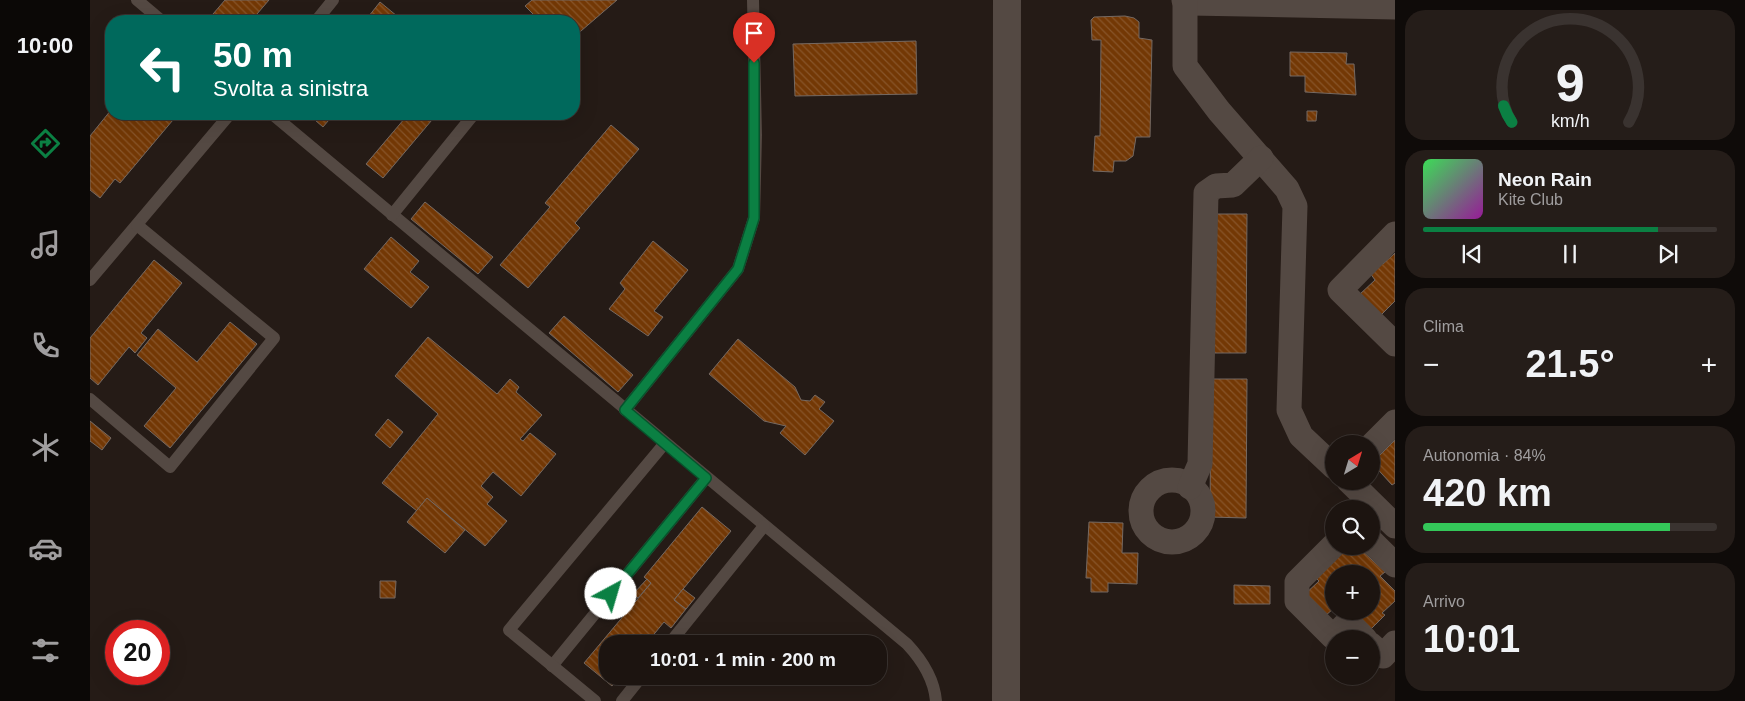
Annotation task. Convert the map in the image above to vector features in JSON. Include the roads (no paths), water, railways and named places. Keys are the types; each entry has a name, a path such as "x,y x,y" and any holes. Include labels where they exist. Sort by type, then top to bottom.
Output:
{"main road":[{"path":"1006,701 1007,0"}],"street":[{"path":"1185,0 1190,3 1395,7"},
{"path":"1185,0 1185,66 1287,189 1295,206 1289,410 1302,436 1325,458"},
{"path":"1190,487 1200,464 1206,193 1216,186 1233,185 1260,158"},
{"path":"1395,234 1340,290 1395,344"},
{"path":"1380,437 1395,422"},
{"path":"1176,481 1190,487 1201,503 1202,513 1198,527 1188,538 1179,541 1160,540 1131,512 1151,488 1160,483 1176,481"},
{"path":"1356,490 1365,500"},
{"path":"1380,514 1395,526"},
{"path":"1380,550 1395,565"},
{"path":"1325,554 1297,582 1297,601 1327,630"},
{"path":"1339,630 1348,622 1356,630"},
{"path":"1380,653 1383,656 1395,644"}],"lane":[{"path":"137,0 155,15"},
{"path":"321,15 333,0"},
{"path":"625,410 738,269 754,218 756,135 753,0"},
{"path":"90,280 225,120"},
{"path":"279,120 907,644 920,658 930,677 936,701"},
{"path":"392,215 469,120"},
{"path":"90,399 170,467 274,338 137,225"},
{"path":"595,701 509,630 665,443"},
{"path":"552,666 706,478"},
{"path":"676,635 764,526"},
{"path":"622,701 635,685"}]}
